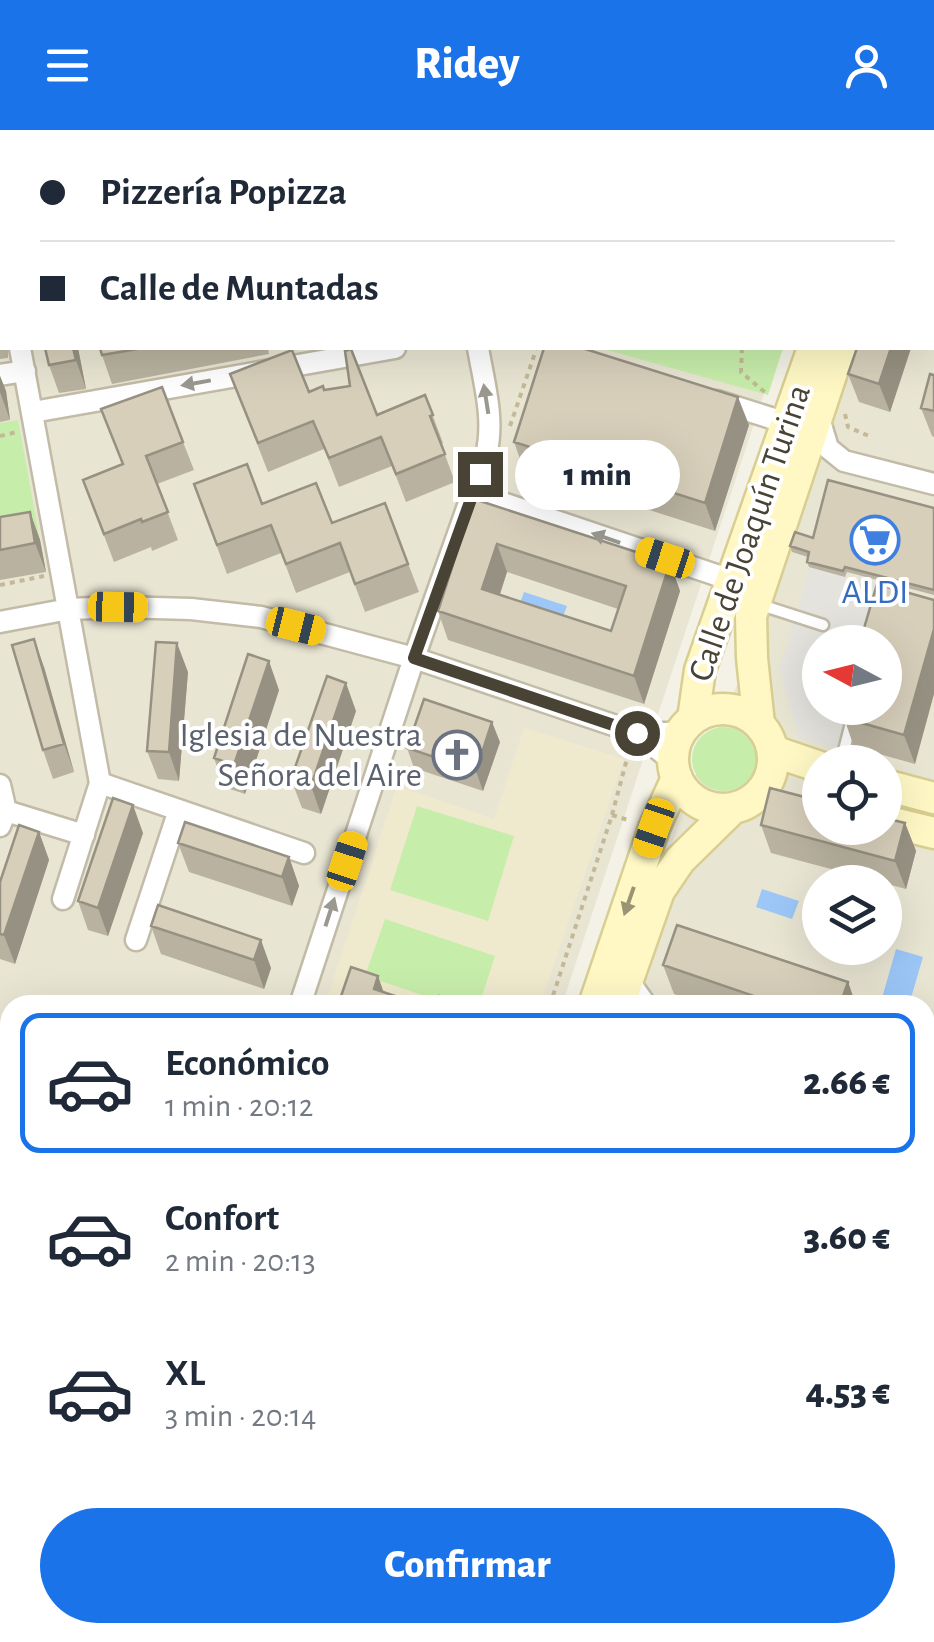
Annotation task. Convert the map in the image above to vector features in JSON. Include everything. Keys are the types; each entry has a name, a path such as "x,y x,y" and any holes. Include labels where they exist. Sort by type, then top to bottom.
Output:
{"main road":[{"name":"Calle de Joaquín Turina","path":"597,995 681,748 700,670 812,350"},
{"name":"Calle de Joaquín Turina","path":"766,738 751,634 754,603 794,482 831,414 840,350"},
{"path":"766,738 771,774 760,793 743,805 719,809 706,806 684,790 681,748 706,712 734,710 766,738 802,757"},
{"path":"902,789 934,798"},
{"path":"760,793 795,798"},
{"path":"624,992 658,891 669,872 733,808"},
{"path":"902,825 934,833"}],"street":[{"path":"20,350 28,422 69,609 100,783 63,899"},
{"path":"28,422 334,352 364,350"},
{"path":"303,995 490,437 478,350"},
{"path":"0,375 24,371"},
{"path":"696,394 787,424"},
{"path":"831,414 828,448 844,461 934,484"},
{"path":"794,482 810,468 844,461"},
{"path":"474,493 731,580"},
{"path":"0,622 69,609 118,607 192,609 261,617 414,658 681,748"},
{"path":"100,783 304,852"},
{"path":"0,785 3,818 84,836"},
{"path":"136,940 179,810"}],"lane":[{"path":"754,603 820,625"}],"path":[{"path":"505,440 536,350"},
{"path":"742,350 742,372 768,395"},
{"path":"831,414 869,436"},
{"path":"0,436 28,422"},
{"path":"0,584 48,575"},
{"path":"553,995 628,755"}],"shaded area":[{"path":"0,350 778,350 565,995 0,995"},
{"path":"857,350 934,350 934,995 614,995 692,783 767,620"},
{"path":"809,567 858,580 860,575 910,589 903,617 895,625 802,625 802,725 856,725 850,745 828,745 799,738 779,668"},
{"path":"524,728 624,759 543,995 328,995 397,786 494,819"}],"green space":[{"path":"607,350 782,350 768,395"},
{"path":"18,420 40,540 0,547 0,423"},
{"path":"724,727 747,736 756,759 747,782 724,791 701,782 692,759 701,736"},
{"path":"417,806 514,836 488,921 390,890"},
{"path":"385,919 495,956 482,995 422,995 365,976"}],"water":[{"path":"524,592 567,606 560,625 517,611"},
{"path":"762,889 799,901 792,919 756,907"},
{"path":"902,951 923,957 912,995 883,995 891,965 902,965"}],"building":[{"path":"45,350 74,350 76,360 49,365"},
{"path":"101,350 131,350 102,355"},
{"path":"292,350 309,392 323,386 324,390 350,386 345,351 351,350 377,415 425,395 445,454 396,474 381,437 329,458 313,421 258,443 230,374"},
{"path":"543,350 588,350 738,397 705,503 514,442"},
{"path":"856,350 890,350 879,384 848,374"},
{"path":"930,374 934,375 934,411 921,408"},
{"path":"162,387 183,442 146,456 168,512 104,534 83,480 123,464 101,409"},
{"path":"247,464 262,504 316,483 332,523 385,503 408,564 355,584 340,543 286,564 271,525 217,545 194,484"},
{"name":"ALDI","path":"828,480 934,508 934,590 845,567 843,571 807,562 809,552 790,546 795,532 813,538"},
{"path":"474,499 670,563 634,676 438,611","holes":["497,544 626,586 611,631 482,589"]},
{"path":"30,512 35,543 0,550 0,517"},
{"path":"877,584 934,600 934,629 904,735 869,725 902,725 902,625 865,625"},
{"path":"34,639 64,744 43,750 12,645"},
{"path":"156,642 177,643 169,752 147,751"},
{"path":"248,654 269,661 234,765 214,758"},
{"path":"327,676 346,683 311,786 291,779"},
{"path":"424,699 492,722 476,771 407,748"},
{"path":"770,788 802,796 802,836 761,825"},
{"path":"113,798 133,805 98,908 78,901"},
{"path":"185,822 289,857 282,877 178,843"},
{"path":"19,825 39,832 4,935 0,934 0,882"},
{"path":"835,845 899,845 895,861"},
{"path":"158,905 261,940 254,960 151,926"},
{"path":"677,925 848,982 843,995 751,995 663,965"},
{"path":"351,967 378,976 374,989 392,995 341,995"}],"place":[{"name":"ALDI","path":"875,540"},
{"name":"Iglesia de Nuestra Señora del Aire","path":"457,755"}],"route":[{"path":"480,474 414,658 637,733"}]}
